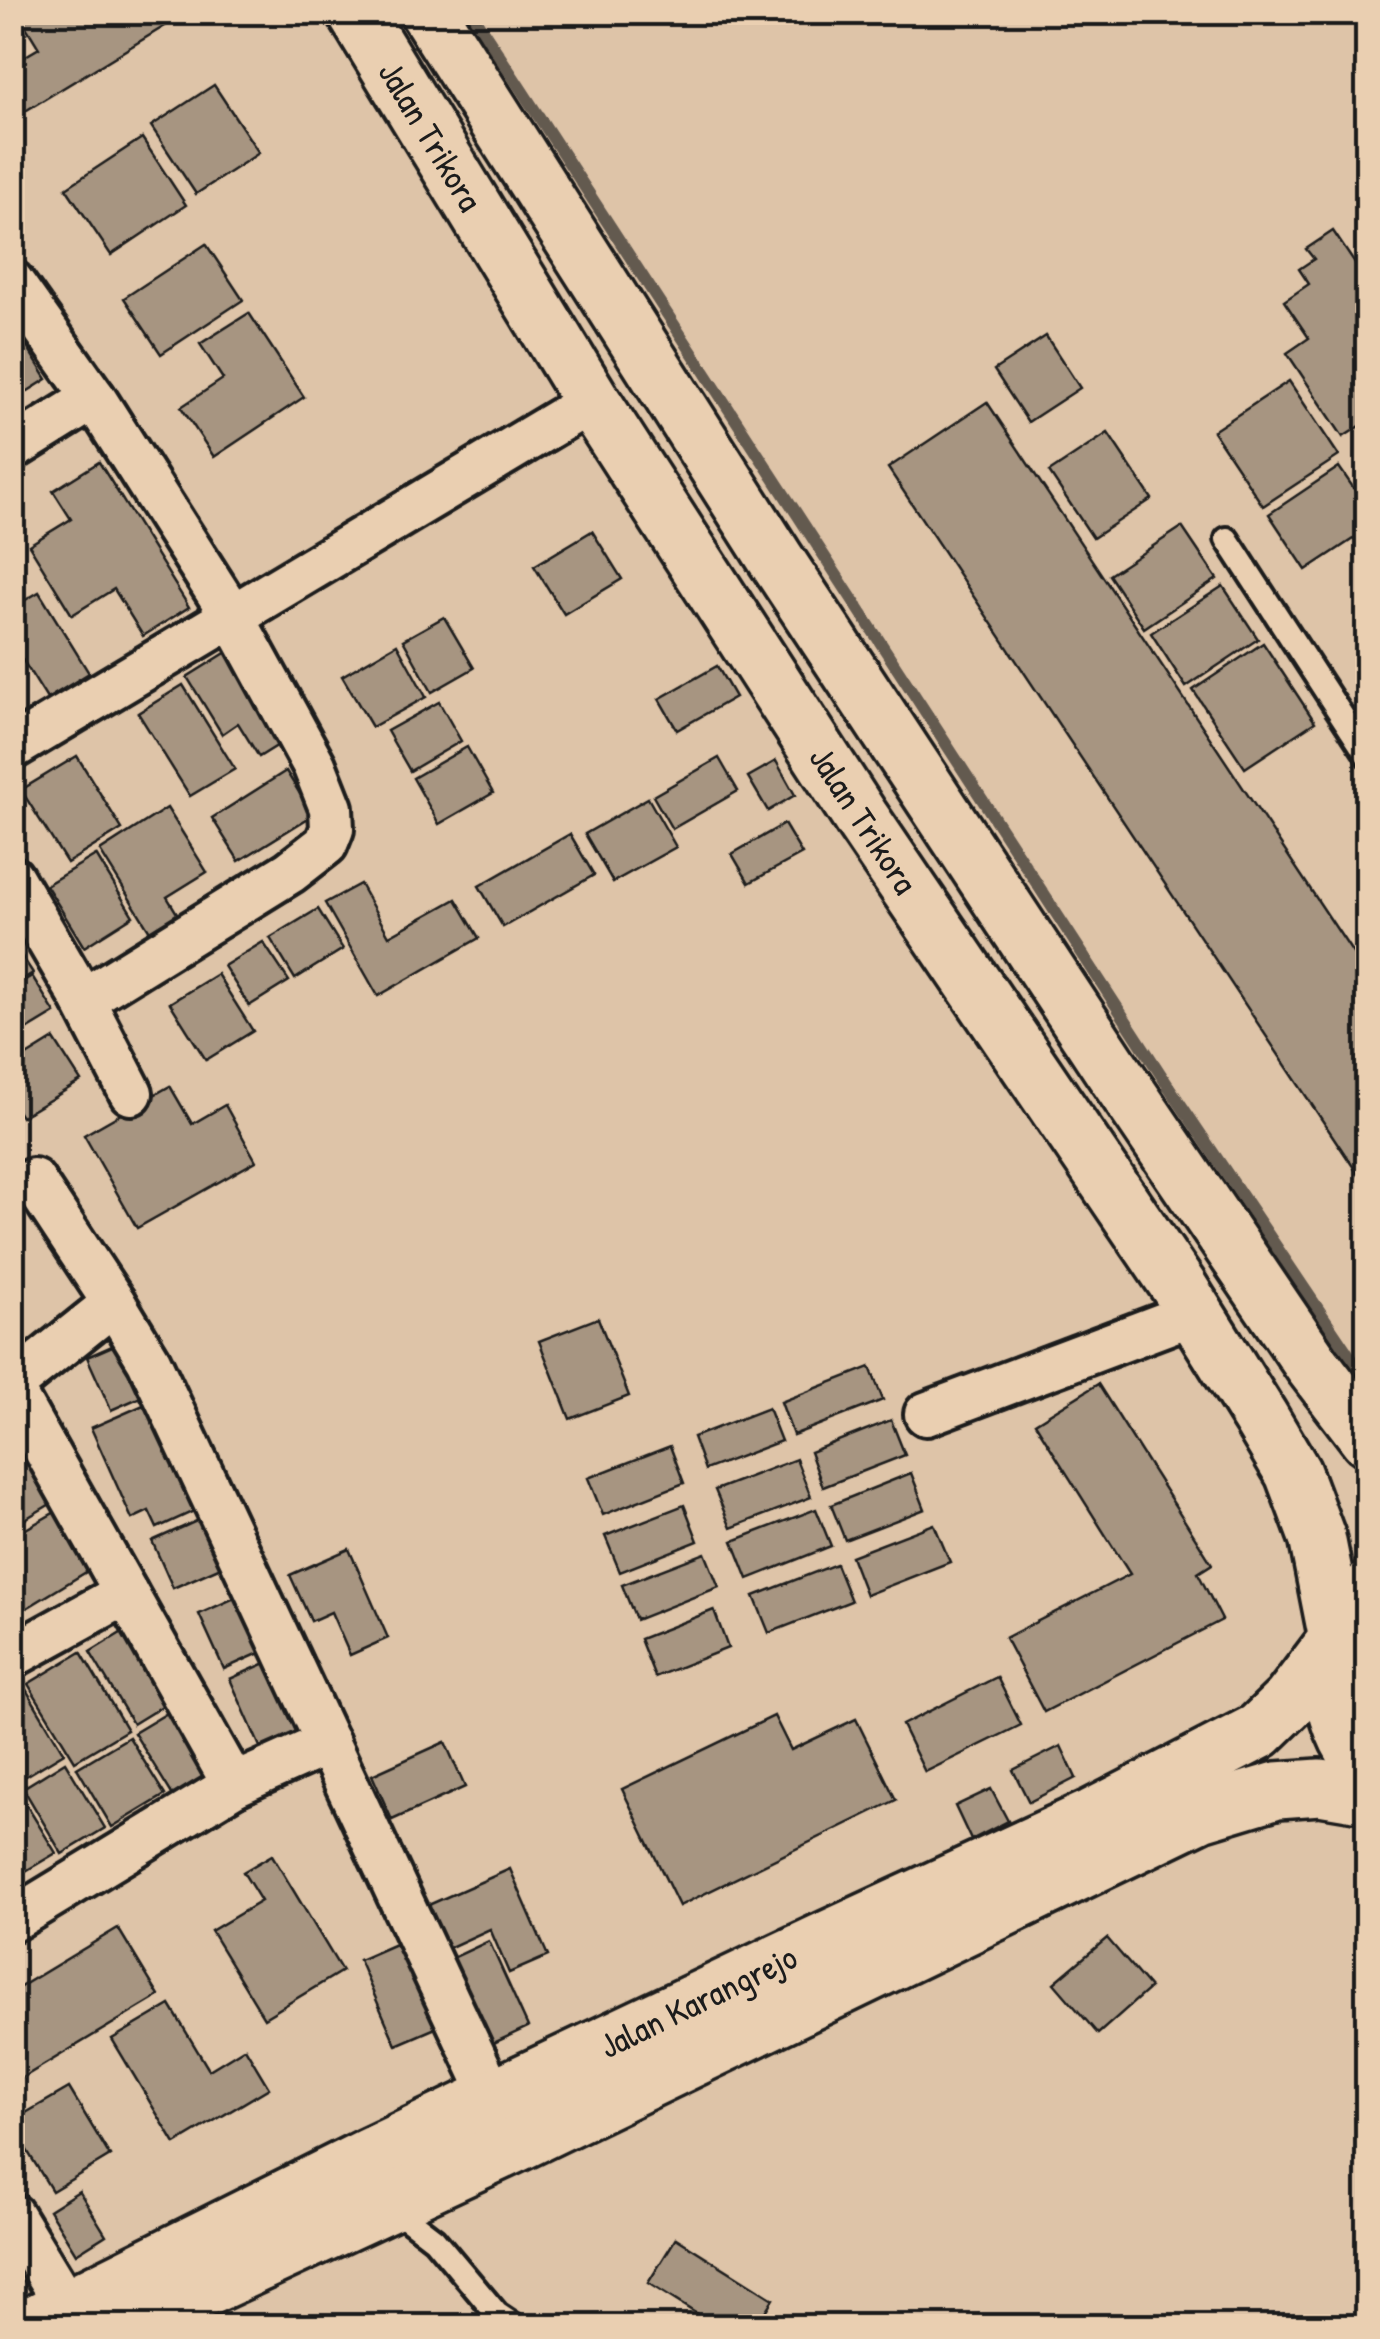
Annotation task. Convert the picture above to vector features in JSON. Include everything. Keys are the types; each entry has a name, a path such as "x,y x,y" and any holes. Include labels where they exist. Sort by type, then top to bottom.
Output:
{"main road":[{"name":"Jalan Trikora","path":"356,12 592,401 861,818 1194,1314 1293,1473 1316,1537 1337,1640"},
{"name":"Jalan Trikora","path":"428,12 775,558 983,874 1313,1366 1368,1438"},
{"name":"Jalan Karangrejo","path":"48,2316 228,2230 369,2156 1093,1817 1259,1731 1290,1702 1337,1640 1356,1602 1368,1590"},
{"path":"1337,1640 1331,1678 1336,1716 1352,1752 1368,1770"},
{"name":"Jalan Karangrejo","path":"124,2326 388,2204 1201,1813 1276,1790 1320,1787 1368,1795"}],"street":[{"path":"12,282 94,398 234,617 314,766 331,808 332,829 326,844 290,872 83,1000"},
{"path":"12,449 94,398"},
{"path":"12,748 592,401"},
{"path":"12,878 83,1000 131,1093"},
{"path":"32,1180 149,1362 494,2100"},
{"path":"114,1303 12,1387 234,1785"},
{"path":"926,1414 1194,1314"},
{"path":"12,1656 126,1593"},
{"path":"12,1920 234,1785 328,1743"},
{"path":"12,2215 48,2316"}],"lane":[{"path":"1227,539 1368,756"},
{"path":"388,2204 434,2239 497,2314 515,2326"}],"building":[{"path":"17,12 188,12 17,116 12,108 12,64 39,48"},
{"path":"214,85 259,153 196,194 151,126"},
{"path":"142,138 186,205 111,255 66,188"},
{"path":"1333,231 1368,283 1368,421 1343,437 1287,353 1309,338 1284,301 1309,284 1299,269 1314,259 1306,249"},
{"path":"206,244 243,300 161,354 124,298"},
{"path":"249,313 304,397 214,457 181,407 223,379 200,344"},
{"path":"12,323 47,379 12,401"},
{"path":"1046,336 1080,388 1028,422 994,370"},
{"path":"1289,381 1339,456 1263,506 1213,431"},
{"path":"987,402 1368,976 1368,1189 888,468"},
{"path":"1108,433 1152,499 1093,538 1049,472"},
{"path":"99,462 189,607 143,636 114,589 72,615 29,545 71,519 53,491"},
{"path":"1339,467 1368,509 1368,529 1306,570 1269,514"},
{"path":"1182,527 1217,579 1144,628 1109,575"},
{"path":"592,531 622,579 564,614 534,566"},
{"path":"1223,586 1258,639 1186,687 1151,633"},
{"path":"39,592 89,673 47,699 12,643 12,608"},
{"path":"444,617 474,668 432,692 403,640"},
{"path":"1263,643 1315,722 1245,768 1193,690"},
{"path":"397,644 426,697 372,727 342,676"},
{"path":"235,647 291,737 259,757 238,723 222,734 187,677"},
{"path":"717,666 735,697 677,730 659,699"},
{"path":"183,685 235,769 190,796 138,713"},
{"path":"439,702 461,741 410,771 387,731"},
{"path":"467,747 493,793 439,824 413,778"},
{"path":"77,756 122,829 67,863 21,790"},
{"path":"719,758 738,791 672,829 653,796"},
{"path":"776,761 795,795 768,811 748,777"},
{"path":"286,771 313,815 239,861 212,818"},
{"path":"648,798 676,847 613,882 585,834"},
{"path":"167,808 207,872 167,897 183,923 156,941 100,851"},
{"path":"784,824 802,854 749,883 732,854"},
{"path":"570,834 594,875 503,927 479,886"},
{"path":"96,855 133,916 84,947 46,885"},
{"path":"360,884 389,936 456,899 479,938 378,996 325,903"},
{"path":"318,909 343,949 295,979 270,938"},
{"path":"12,941 33,973 12,985"},
{"path":"263,942 289,981 249,1006 224,966"},
{"path":"217,974 253,1031 206,1060 170,1003"},
{"path":"32,976 55,1013 12,1039 12,988"},
{"path":"54,1039 81,1081 21,1117 12,1103 12,1065"},
{"path":"170,1086 192,1124 225,1105 256,1161 137,1228 84,1135"},
{"path":"598,1318 629,1396 570,1419 539,1341"},
{"path":"126,1340 150,1393 111,1410 87,1357"},
{"path":"870,1367 883,1400 793,1435 781,1402"},
{"path":"1098,1384 1212,1564 1198,1573 1222,1620 1044,1712 1005,1638 1130,1574 1035,1423"},
{"path":"155,1400 203,1507 157,1528 149,1511 132,1519 91,1428"},
{"path":"768,1408 781,1441 705,1470 693,1437"},
{"path":"891,1420 905,1455 823,1487 810,1452"},
{"path":"12,1431 69,1493 20,1522 12,1510"},
{"path":"670,1446 684,1483 603,1515 588,1478"},
{"path":"796,1459 811,1497 731,1528 715,1490"},
{"path":"911,1473 925,1509 845,1540 831,1505"},
{"path":"684,1505 698,1541 620,1572 605,1536"},
{"path":"816,1509 831,1546 748,1579 733,1541"},
{"path":"57,1511 91,1569 12,1617 12,1526 17,1534"},
{"path":"210,1515 230,1563 173,1588 152,1541"},
{"path":"934,1524 950,1562 866,1595 851,1556"},
{"path":"349,1549 388,1638 350,1655 331,1612 311,1621 290,1575"},
{"path":"705,1553 719,1587 636,1620 622,1585"},
{"path":"836,1564 851,1601 769,1633 754,1596"},
{"path":"239,1596 264,1651 224,1669 199,1614"},
{"path":"714,1610 728,1648 655,1677 640,1639"},
{"path":"129,1628 172,1700 133,1724 90,1652"},
{"path":"81,1652 127,1730 75,1761 28,1684"},
{"path":"268,1662 300,1731 261,1749 230,1679"},
{"path":"15,1671 64,1753 16,1782 12,1776"},
{"path":"997,1677 1021,1725 925,1772 902,1725"},
{"path":"179,1706 219,1772 175,1799 134,1733"},
{"path":"774,1716 791,1750 856,1719 896,1800 679,1906 622,1789"},
{"path":"129,1737 165,1795 112,1827 77,1768"},
{"path":"445,1742 465,1787 392,1820 372,1775"},
{"path":"1061,1746 1076,1778 1029,1802 1013,1770"},
{"path":"65,1762 105,1828 62,1854 23,1788"},
{"path":"991,1789 1008,1821 971,1840 955,1806"},
{"path":"24,1801 56,1853 12,1879 12,1808"},
{"path":"272,1855 342,1971 264,2018 211,1931 261,1901 243,1872"},
{"path":"510,1869 548,1956 509,1973 490,1929 444,1950 424,1907"},
{"path":"118,1928 159,1996 12,2084 12,1992"},
{"path":"1107,1938 1150,1988 1098,2034 1054,1983"},
{"path":"407,1939 445,2024 396,2045 359,1960"},
{"path":"489,1941 528,2027 485,2047 446,1961"},
{"path":"170,2005 209,2070 245,2048 269,2088 175,2144 112,2039"},
{"path":"69,2088 110,2156 52,2191 12,2121"},
{"path":"79,2191 106,2235 76,2254 49,2210"},
{"path":"676,2238 773,2299 756,2326 705,2326 708,2321 648,2283"}],"waterway":[{"path":"471,12 1167,1084 1368,1383"}]}
